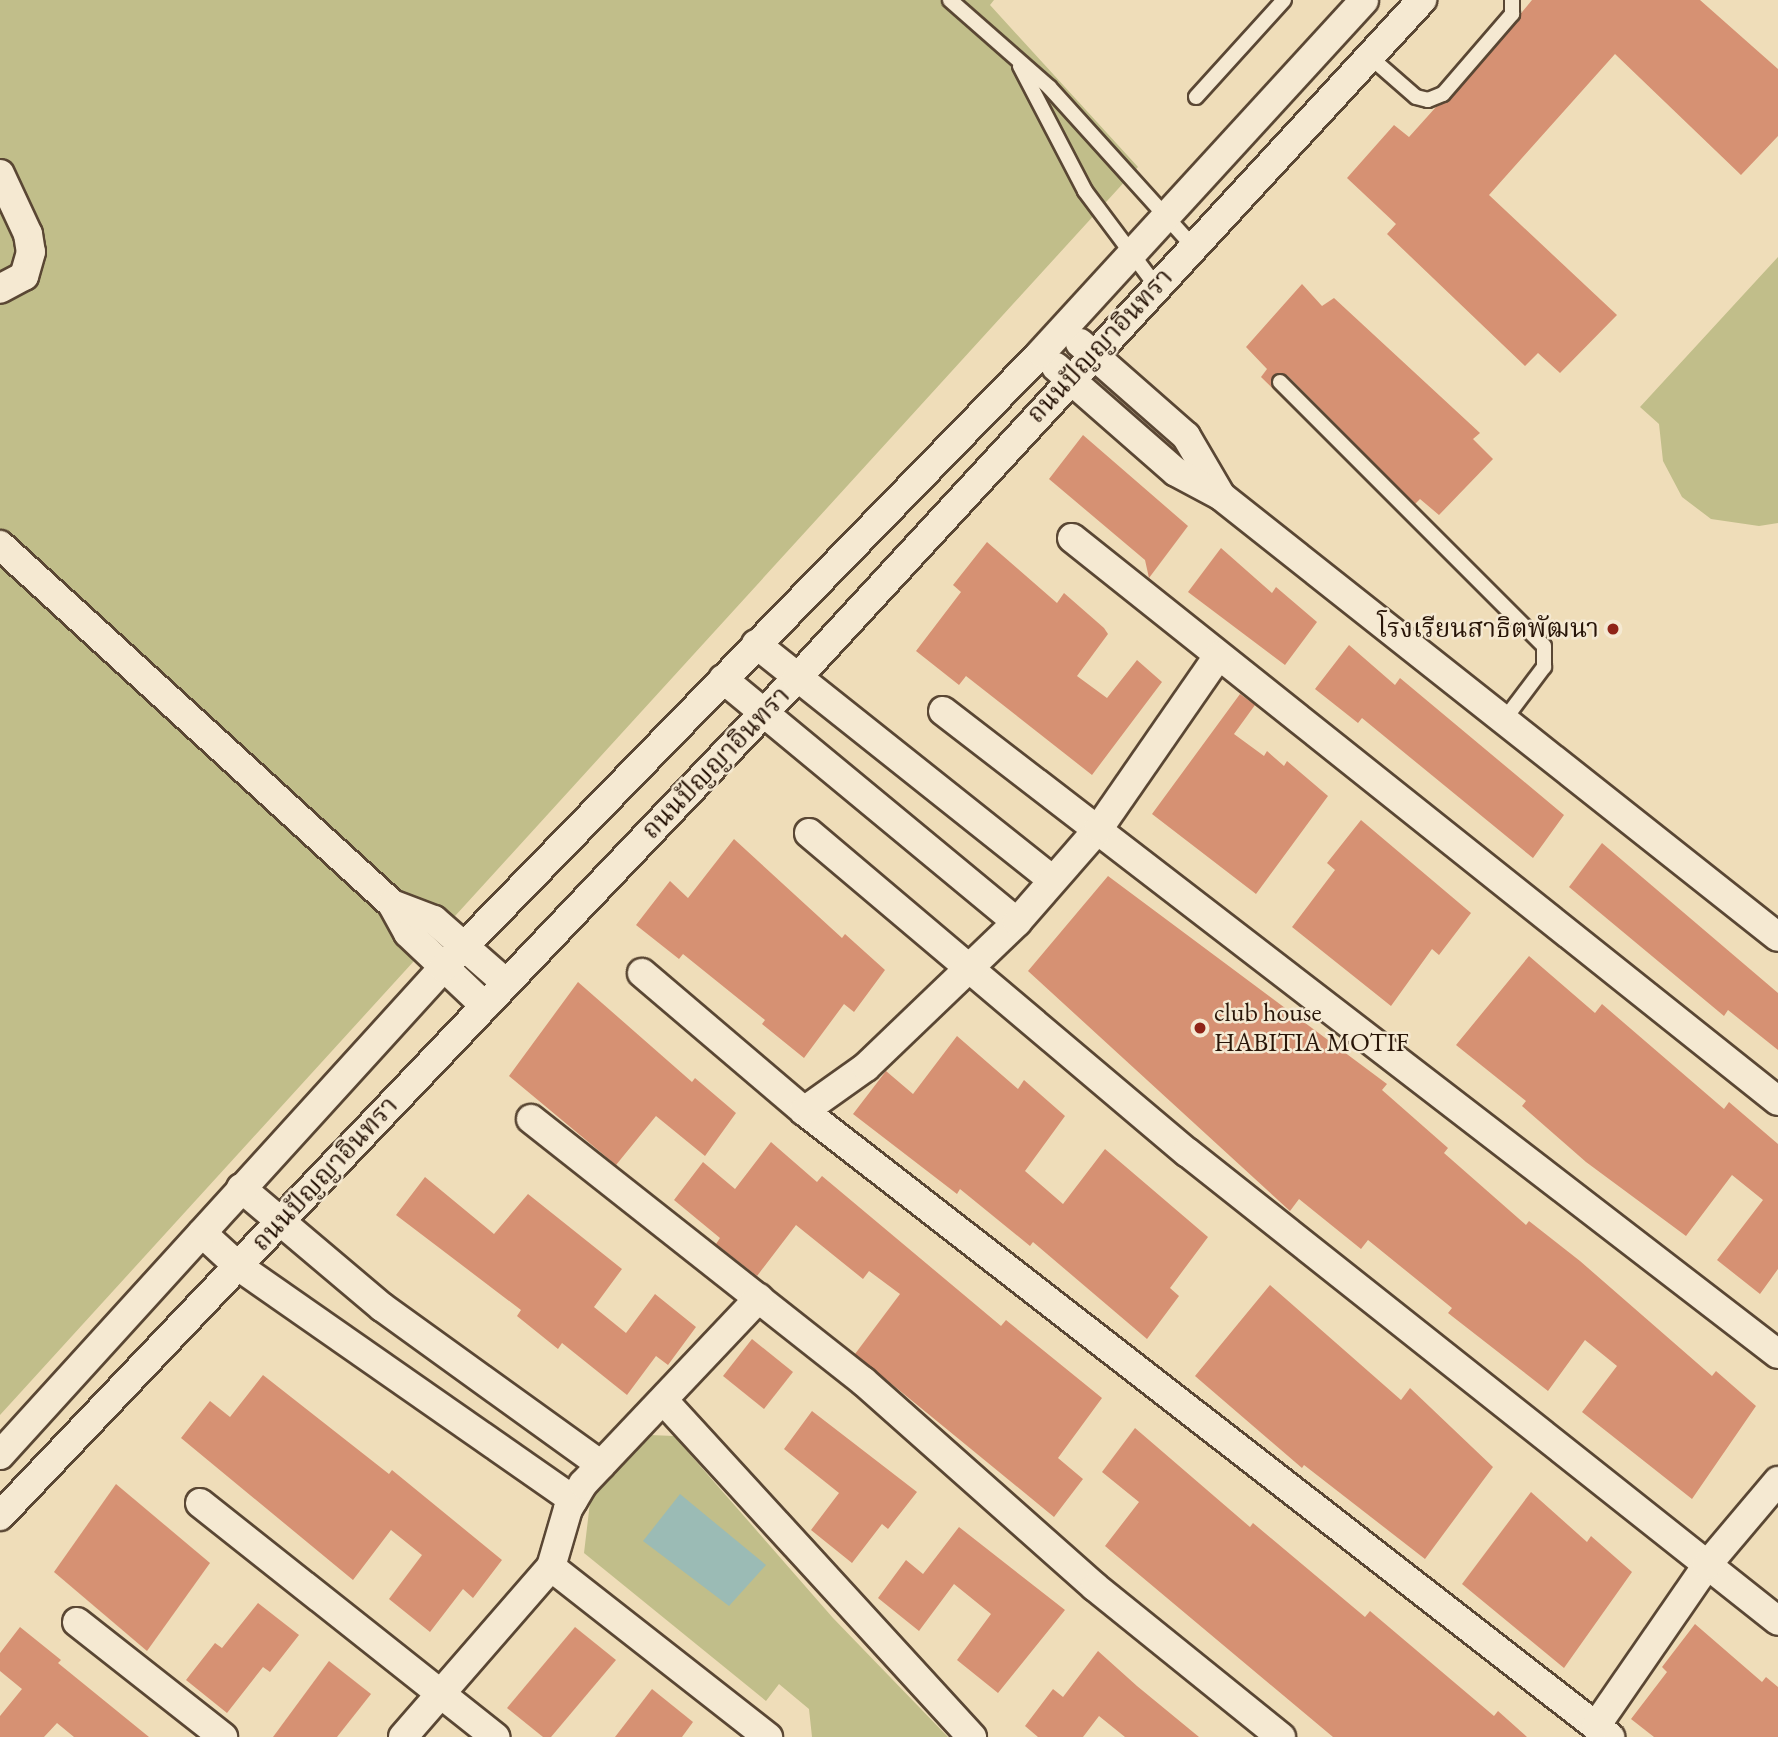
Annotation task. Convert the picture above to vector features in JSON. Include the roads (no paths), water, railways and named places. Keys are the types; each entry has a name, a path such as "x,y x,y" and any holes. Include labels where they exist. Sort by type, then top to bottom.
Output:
{"street":[{"name":"ถนนปัญญาอินทรา","path":"0,1455 443,968 1041,353 1364,0"},
{"name":"ถนนปัญญาอินทรา","path":"0,1516 796,679 1192,245 1422,0"},
{"path":"0,174 29,234 31,252 24,276 0,289"},
{"path":"1064,328 1186,436 1221,496"},
{"path":"1041,353 1176,472 1221,496 1778,937"},
{"path":"1072,538 1778,1101"},
{"path":"0,545 392,904 408,933 485,1006"},
{"path":"756,644 796,679 1051,879"},
{"path":"804,1111 866,1067 1017,922 1051,879 1099,828 1218,656"},
{"path":"723,679 762,715 1017,922"},
{"path":"943,711 1099,828 1778,1354"},
{"path":"809,833 967,971 1187,1152 1778,1621"},
{"path":"392,904 434,920 506,984"},
{"path":"642,973 804,1111 1603,1731 1707,1564 1778,1481"},
{"path":"531,1119 863,1381 1095,1587 1281,1737"},
{"path":"241,1188 453,1361 601,1465"},
{"path":"202,1233 238,1266 573,1500"},
{"path":"403,1737 443,1695 551,1567 573,1500 601,1465 759,1298"},
{"path":"429,1397 453,1361"},
{"path":"664,1401 972,1737"},
{"path":"200,1503 495,1737"},
{"path":"551,1567 768,1737"},
{"path":"77,1622 223,1737"}],"lane":[{"path":"950,0 1020,65 1049,87 1192,245"},
{"path":"1196,97 1284,0"},
{"path":"1369,56 1416,97 1428,100 1443,94 1512,14 1511,0"},
{"path":"1020,65 1086,191 1156,286"},
{"path":"1280,382 1544,646 1544,667 1504,720"}],"water":[{"path":"680,1494 766,1565 729,1606 643,1541"}],"place":[{"name":"โรงเรียนสาธิตพัฒนา","path":"1613,629"},
{"name":"club house HABITIA MOTIF","path":"1200,1028"}]}
